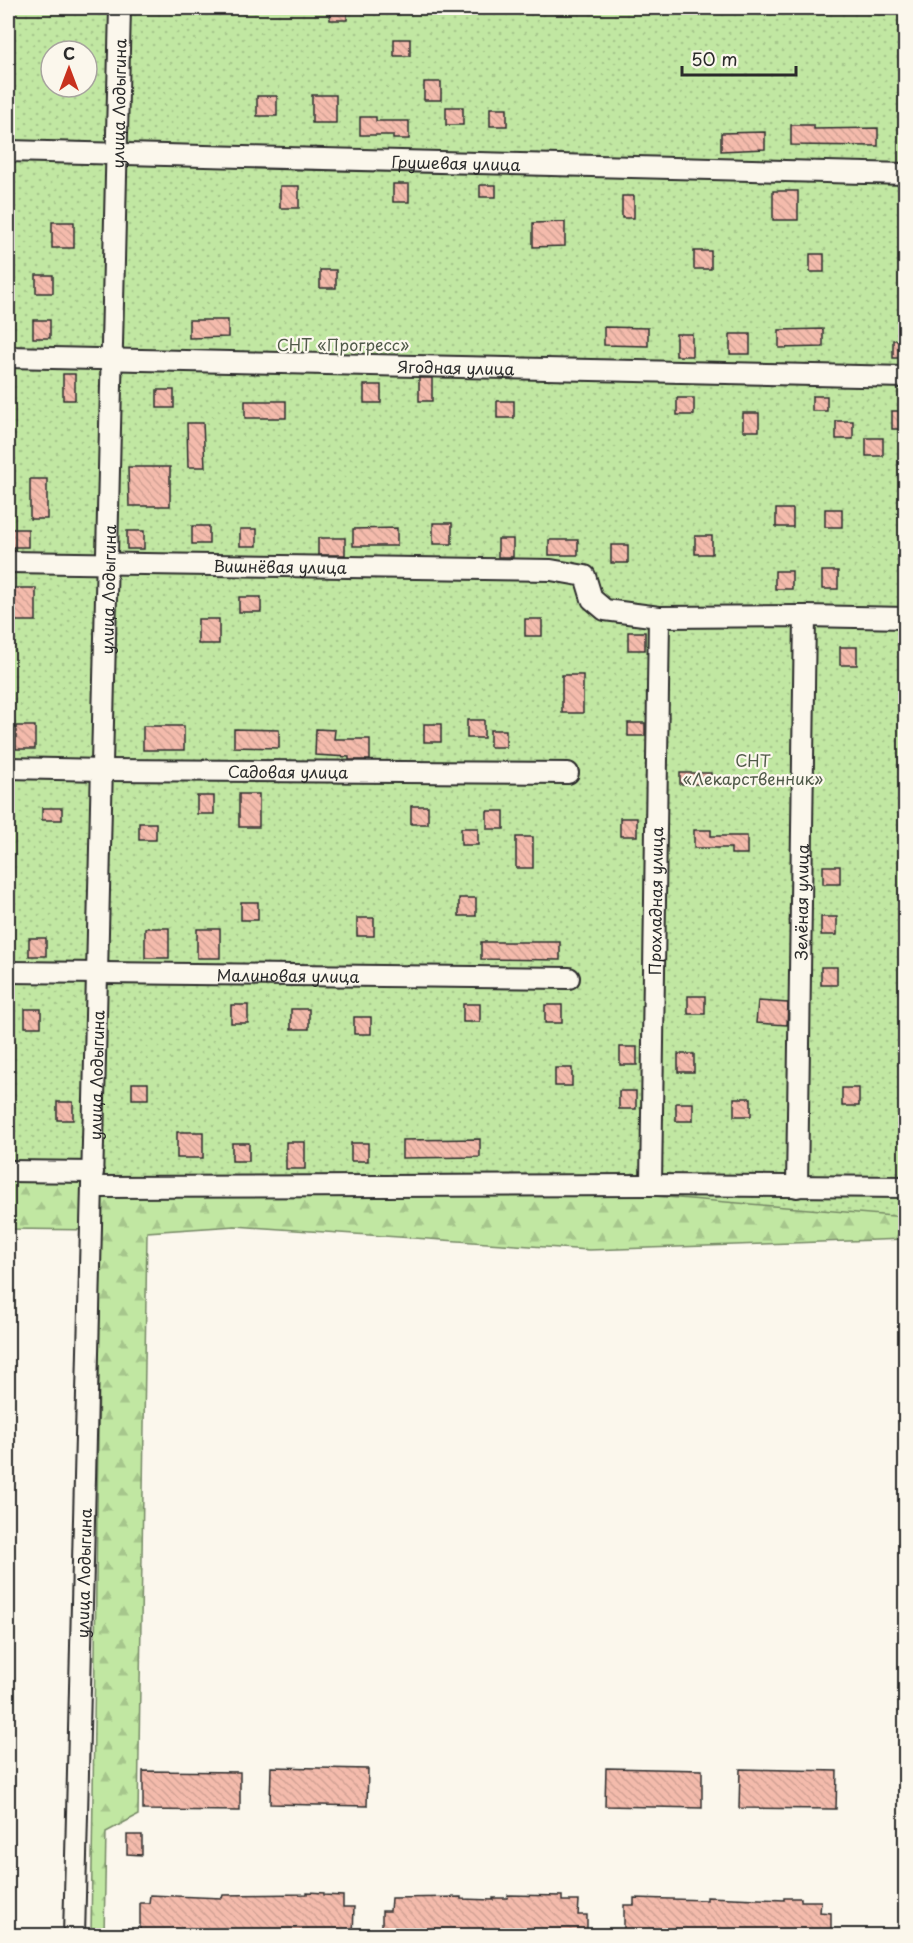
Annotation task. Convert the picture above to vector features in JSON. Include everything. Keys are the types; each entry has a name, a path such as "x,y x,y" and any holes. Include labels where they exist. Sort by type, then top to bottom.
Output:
{"street":[{"name":"улица Лодыгина","path":"74,1935 90,1357 91,1212 100,974 120,8"},
{"name":"Грушевая улица","path":"8,151 906,174"},
{"name":"Ягодная улица","path":"8,357 906,376"},
{"name":"Вишнёвая улица","path":"8,562 551,570 585,576 592,599 605,610 659,617"},
{"name":"Зелёная улица","path":"797,1187 805,616"},
{"path":"659,617 906,618"},
{"name":"Прохладная улица","path":"651,1185 659,617"},
{"name":"Садовая улица","path":"8,768 568,773"},
{"name":"Малиновая улица","path":"8,972 569,978"},
{"path":"8,1171 92,1180 906,1187"}],"green space":[{"name":"СНТ «Прогресс»","path":"8,8 905,8 905,1217 630,1194 8,1181"},
{"path":"905,1171 905,1239 589,1250 235,1226 147,1232 138,1815 106,1832 104,1935 91,1935 101,1230 8,1229 8,1173"}],"building":[{"path":"330,8 347,8 347,20 330,20"},
{"path":"394,39 410,39 410,56 394,56"},
{"path":"424,82 441,82 441,100 424,100"},
{"path":"312,95 336,95 336,123 312,123"},
{"path":"257,96 277,96 277,116 257,116"},
{"path":"446,107 463,107 463,125 446,125"},
{"path":"490,108 507,108 507,126 490,126"},
{"path":"360,117 376,117 376,121 409,121 409,139 393,139 393,135 360,135"},
{"path":"791,125 814,125 814,129 878,128 878,146 791,145"},
{"path":"765,132 765,149 721,151 721,133"},
{"path":"393,184 409,184 409,202 393,202"},
{"path":"480,185 496,185 496,197 480,197"},
{"path":"280,186 299,186 299,208 280,208"},
{"path":"773,191 798,191 798,220 773,220"},
{"path":"622,196 634,196 634,218 622,218"},
{"path":"52,222 74,222 74,248 52,248"},
{"path":"565,222 565,246 533,247 533,223"},
{"path":"694,251 711,251 711,269 694,269"},
{"path":"810,254 824,254 824,272 810,272"},
{"path":"320,270 336,270 336,288 320,288"},
{"path":"36,275 53,275 53,293 36,293"},
{"path":"33,320 50,320 50,338 33,338"},
{"path":"189,320 228,320 228,337 189,338"},
{"path":"604,327 648,328 648,346 604,345"},
{"path":"823,329 823,347 779,348 779,330"},
{"path":"676,334 692,334 692,356 676,356"},
{"path":"730,334 750,334 750,354 730,354"},
{"path":"893,340 906,340 906,358 893,358"},
{"path":"63,374 75,374 75,400 63,400"},
{"path":"419,378 432,378 432,401 419,401"},
{"path":"364,385 381,385 381,403 364,403"},
{"path":"157,390 174,390 174,408 157,408"},
{"path":"812,396 827,396 827,411 812,411"},
{"path":"677,398 694,398 694,415 677,415"},
{"path":"245,401 286,401 286,418 245,418"},
{"path":"497,401 514,401 514,418 497,418"},
{"path":"892,411 906,411 906,429 892,429"},
{"path":"743,413 759,413 759,431 743,431"},
{"path":"836,421 853,421 853,439 836,439"},
{"path":"187,423 203,423 205,467 188,467"},
{"path":"866,438 883,438 883,456 866,456"},
{"path":"128,467 170,467 170,506 129,506"},
{"path":"30,479 47,479 47,519 30,519"},
{"path":"776,509 793,509 793,527 776,527"},
{"path":"825,509 842,509 842,527 825,527"},
{"path":"433,523 452,523 452,544 433,544"},
{"path":"192,526 209,526 209,544 192,544"},
{"path":"397,528 397,546 353,546 353,529"},
{"path":"11,529 28,529 28,547 11,547"},
{"path":"240,529 257,529 257,546 240,546"},
{"path":"127,531 144,531 144,549 127,549"},
{"path":"695,536 712,536 712,554 695,554"},
{"path":"318,538 345,538 345,555 318,555"},
{"path":"498,539 513,539 513,557 498,557"},
{"path":"549,540 578,540 578,555 549,555"},
{"path":"611,545 628,545 628,563 611,563"},
{"path":"775,571 792,571 792,589 775,589"},
{"path":"822,571 838,571 838,589 822,589"},
{"path":"14,588 36,588 36,621 14,621"},
{"path":"239,597 261,597 261,612 239,612"},
{"path":"198,619 219,619 219,644 198,644"},
{"path":"525,619 542,619 542,636 525,636"},
{"path":"628,632 645,632 645,650 628,650"},
{"path":"840,647 857,647 857,665 840,665"},
{"path":"562,675 583,675 583,713 562,713"},
{"path":"467,720 484,720 484,738 467,738"},
{"path":"628,723 645,723 645,736 628,736"},
{"path":"424,724 441,724 441,742 424,742"},
{"path":"16,726 35,726 35,749 16,749"},
{"path":"143,726 184,726 184,750 143,750"},
{"path":"234,729 279,730 279,748 234,747"},
{"path":"316,729 335,730 334,739 370,739 370,760 349,760 349,757 315,755"},
{"path":"490,730 506,730 506,747 490,747"},
{"path":"680,773 711,773 711,784 680,784"},
{"path":"239,794 259,794 259,827 239,827"},
{"path":"197,796 214,796 214,814 197,814"},
{"path":"411,806 428,806 428,824 411,824"},
{"path":"42,808 62,808 62,820 42,820"},
{"path":"487,811 504,811 504,829 487,829"},
{"path":"620,818 637,818 637,836 620,836"},
{"path":"139,823 156,823 156,840 139,840"},
{"path":"461,828 478,828 478,845 461,845"},
{"path":"694,830 711,830 711,836 747,836 747,854 731,854 731,848 694,848"},
{"path":"516,837 533,837 533,868 516,868"},
{"path":"823,866 840,866 840,884 823,884"},
{"path":"459,898 476,898 476,916 459,916"},
{"path":"241,902 258,902 258,920 241,920"},
{"path":"821,917 837,917 837,935 821,935"},
{"path":"357,918 374,918 374,936 357,936"},
{"path":"145,928 169,928 169,958 145,958"},
{"path":"197,929 220,929 220,958 197,958"},
{"path":"29,938 46,938 46,956 29,956"},
{"path":"481,942 560,942 560,960 481,959"},
{"path":"821,967 837,967 837,985 821,985"},
{"path":"688,996 705,996 705,1014 688,1014"},
{"path":"758,1001 788,1003 787,1025 756,1023"},
{"path":"463,1004 480,1004 480,1022 463,1022"},
{"path":"231,1005 248,1005 248,1023 231,1023"},
{"path":"545,1005 562,1005 562,1023 545,1023"},
{"path":"25,1009 41,1009 41,1027 25,1027"},
{"path":"291,1009 309,1009 309,1029 291,1029"},
{"path":"354,1017 371,1017 371,1034 354,1034"},
{"path":"620,1047 637,1047 637,1065 620,1065"},
{"path":"678,1054 694,1054 694,1072 678,1072"},
{"path":"555,1068 572,1068 572,1086 555,1086"},
{"path":"132,1083 148,1083 148,1099 132,1099"},
{"path":"842,1088 859,1088 859,1106 842,1106"},
{"path":"619,1091 636,1091 636,1109 619,1109"},
{"path":"734,1098 751,1098 751,1116 734,1116"},
{"path":"57,1102 73,1102 73,1120 57,1120"},
{"path":"676,1103 693,1103 693,1121 676,1121"},
{"path":"177,1132 203,1132 203,1158 177,1158"},
{"path":"480,1139 480,1157 402,1158 402,1140"},
{"path":"286,1142 305,1142 305,1169 286,1169"},
{"path":"232,1143 249,1143 249,1161 232,1161"},
{"path":"351,1143 368,1143 368,1161 351,1161"},
{"path":"271,1767 368,1769 367,1806 270,1804"},
{"path":"606,1768 702,1770 702,1808 605,1806"},
{"path":"740,1769 837,1771 836,1809 739,1808"},
{"path":"143,1771 240,1772 240,1811 143,1810"},
{"path":"127,1835 142,1835 142,1855 127,1854"},
{"path":"307,1892 343,1896 343,1907 354,1907 353,1935 310,1935 310,1931 236,1930 236,1935 140,1935 140,1903 149,1903 150,1895 222,1898 223,1895 307,1894"},
{"path":"508,1895 562,1896 562,1901 579,1901 578,1915 587,1915 587,1935 477,1932 477,1935 382,1935 382,1911 390,1911 391,1898 461,1897 461,1899 493,1900 493,1898 507,1898"},
{"path":"707,1897 784,1900 784,1898 801,1898 801,1901 821,1901 820,1912 831,1913 831,1935 624,1935 624,1905 634,1905 634,1898 707,1900"}],"park label":[{"name":"СНТ «Лекарственник»","path":"753,769"}]}
